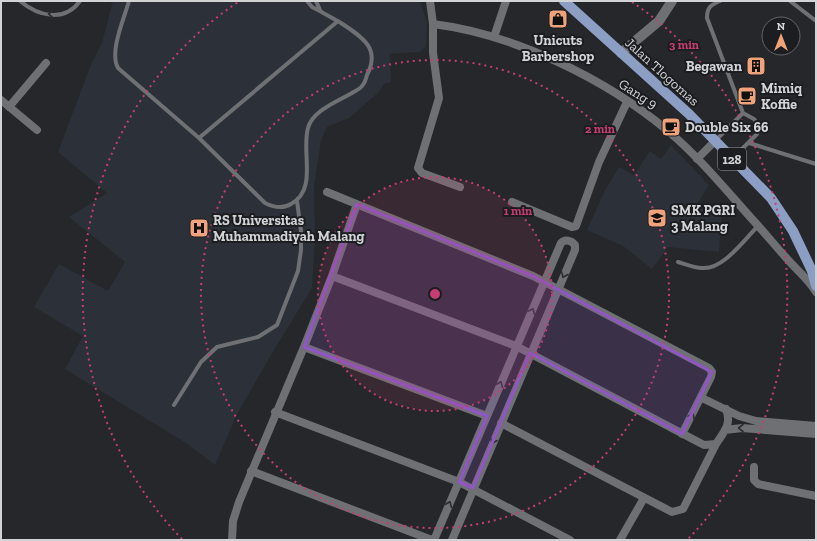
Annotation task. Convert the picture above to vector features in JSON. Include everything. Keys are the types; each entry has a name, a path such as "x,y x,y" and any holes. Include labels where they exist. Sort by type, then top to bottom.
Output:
{"main road":[{"name":"Jalan Tlogomas","path":"564,1 715,140 781,212 803,250 816,286"},
{"path":"621,53 659,21 670,5"}],"street":[{"path":"430,1 433,24 433,53 439,98 418,168 422,173 460,187"},
{"path":"494,37 506,1"},
{"name":"Gang 9","path":"433,24 458,27 494,37 565,66 627,102 668,131 697,159 810,282 816,292"},
{"path":"9,107 46,63"},
{"path":"1,100 37,130"},
{"path":"512,202 572,227 576,226 599,162 627,102"},
{"path":"697,159 715,140"},
{"path":"327,192 545,281 709,368 712,372 711,377 702,398 682,434"},
{"path":"232,540 233,521 251,471 332,276 357,204"},
{"path":"251,471 433,540 561,243 565,240 570,241 575,245 574,250 452,540"},
{"path":"332,276 516,346 704,445 716,444"},
{"path":"304,346 487,416"},
{"path":"702,398 756,425"},
{"path":"501,423 672,512 683,509 716,444 725,430 729,422 726,409"},
{"path":"275,412 473,488 570,540"},
{"path":"725,430 756,425 816,434"},
{"path":"781,428 816,426"},
{"path":"704,445 709,458"},
{"path":"754,467 754,480 758,484 816,496"},
{"path":"620,540 644,498"}],"lane":[{"path":"20,1 38,13 50,16 63,14 75,8 80,1"},
{"path":"129,1 114,54 116,64 122,74 198,138 265,203 280,207 288,206 297,201 306,186 306,137 308,127 312,120 319,113 362,86 372,66 372,56 368,44 362,37 320,10 312,7 307,1"},
{"path":"316,1 320,10"},
{"path":"720,1 711,5 708,9 708,18 743,113 754,119 760,127 757,134 732,159"},
{"path":"790,1 816,21"},
{"path":"198,138 338,21"},
{"path":"715,140 743,113"},
{"path":"749,143 816,164"},
{"path":"174,405 201,362 217,347 258,337 277,325 298,271 301,250 301,231 297,201"},
{"path":"678,262 701,268 712,268 720,264 758,226"}],"highlighted area":[{"path":"357,204 533,276 712,372 682,434 530,353 473,488 459,482 487,416 304,347"}],"shaded area":[{"name":"RS Universitas Muhammadiyah Malang","path":"113,1 420,1 427,23 426,47 419,52 390,54 391,82 384,84 379,92 349,118 327,127 321,141 314,186 315,239 312,288 237,414 215,465 186,443 65,369 83,336 34,307 59,264 108,291 125,262 69,217 107,193 58,152 90,67 102,43"},
{"name":"SMK PGRI 3 Malang","path":"671,145 709,185 698,203 722,206 719,252 668,247 652,269 623,246 587,230 605,190 619,167 634,175 650,151 661,159"}],"place":[{"name":"Unicuts Barbershop","path":"558,19"},
{"name":"Begawan","path":"756,66"},
{"name":"Mimiq Koffie","path":"747,96"},
{"name":"Double Six 66","path":"671,127"},
{"name":"SMK PGRI 3 Malang","path":"657,218"},
{"name":"RS Universitas Muhammadiyah Malang","path":"199,228"}]}
